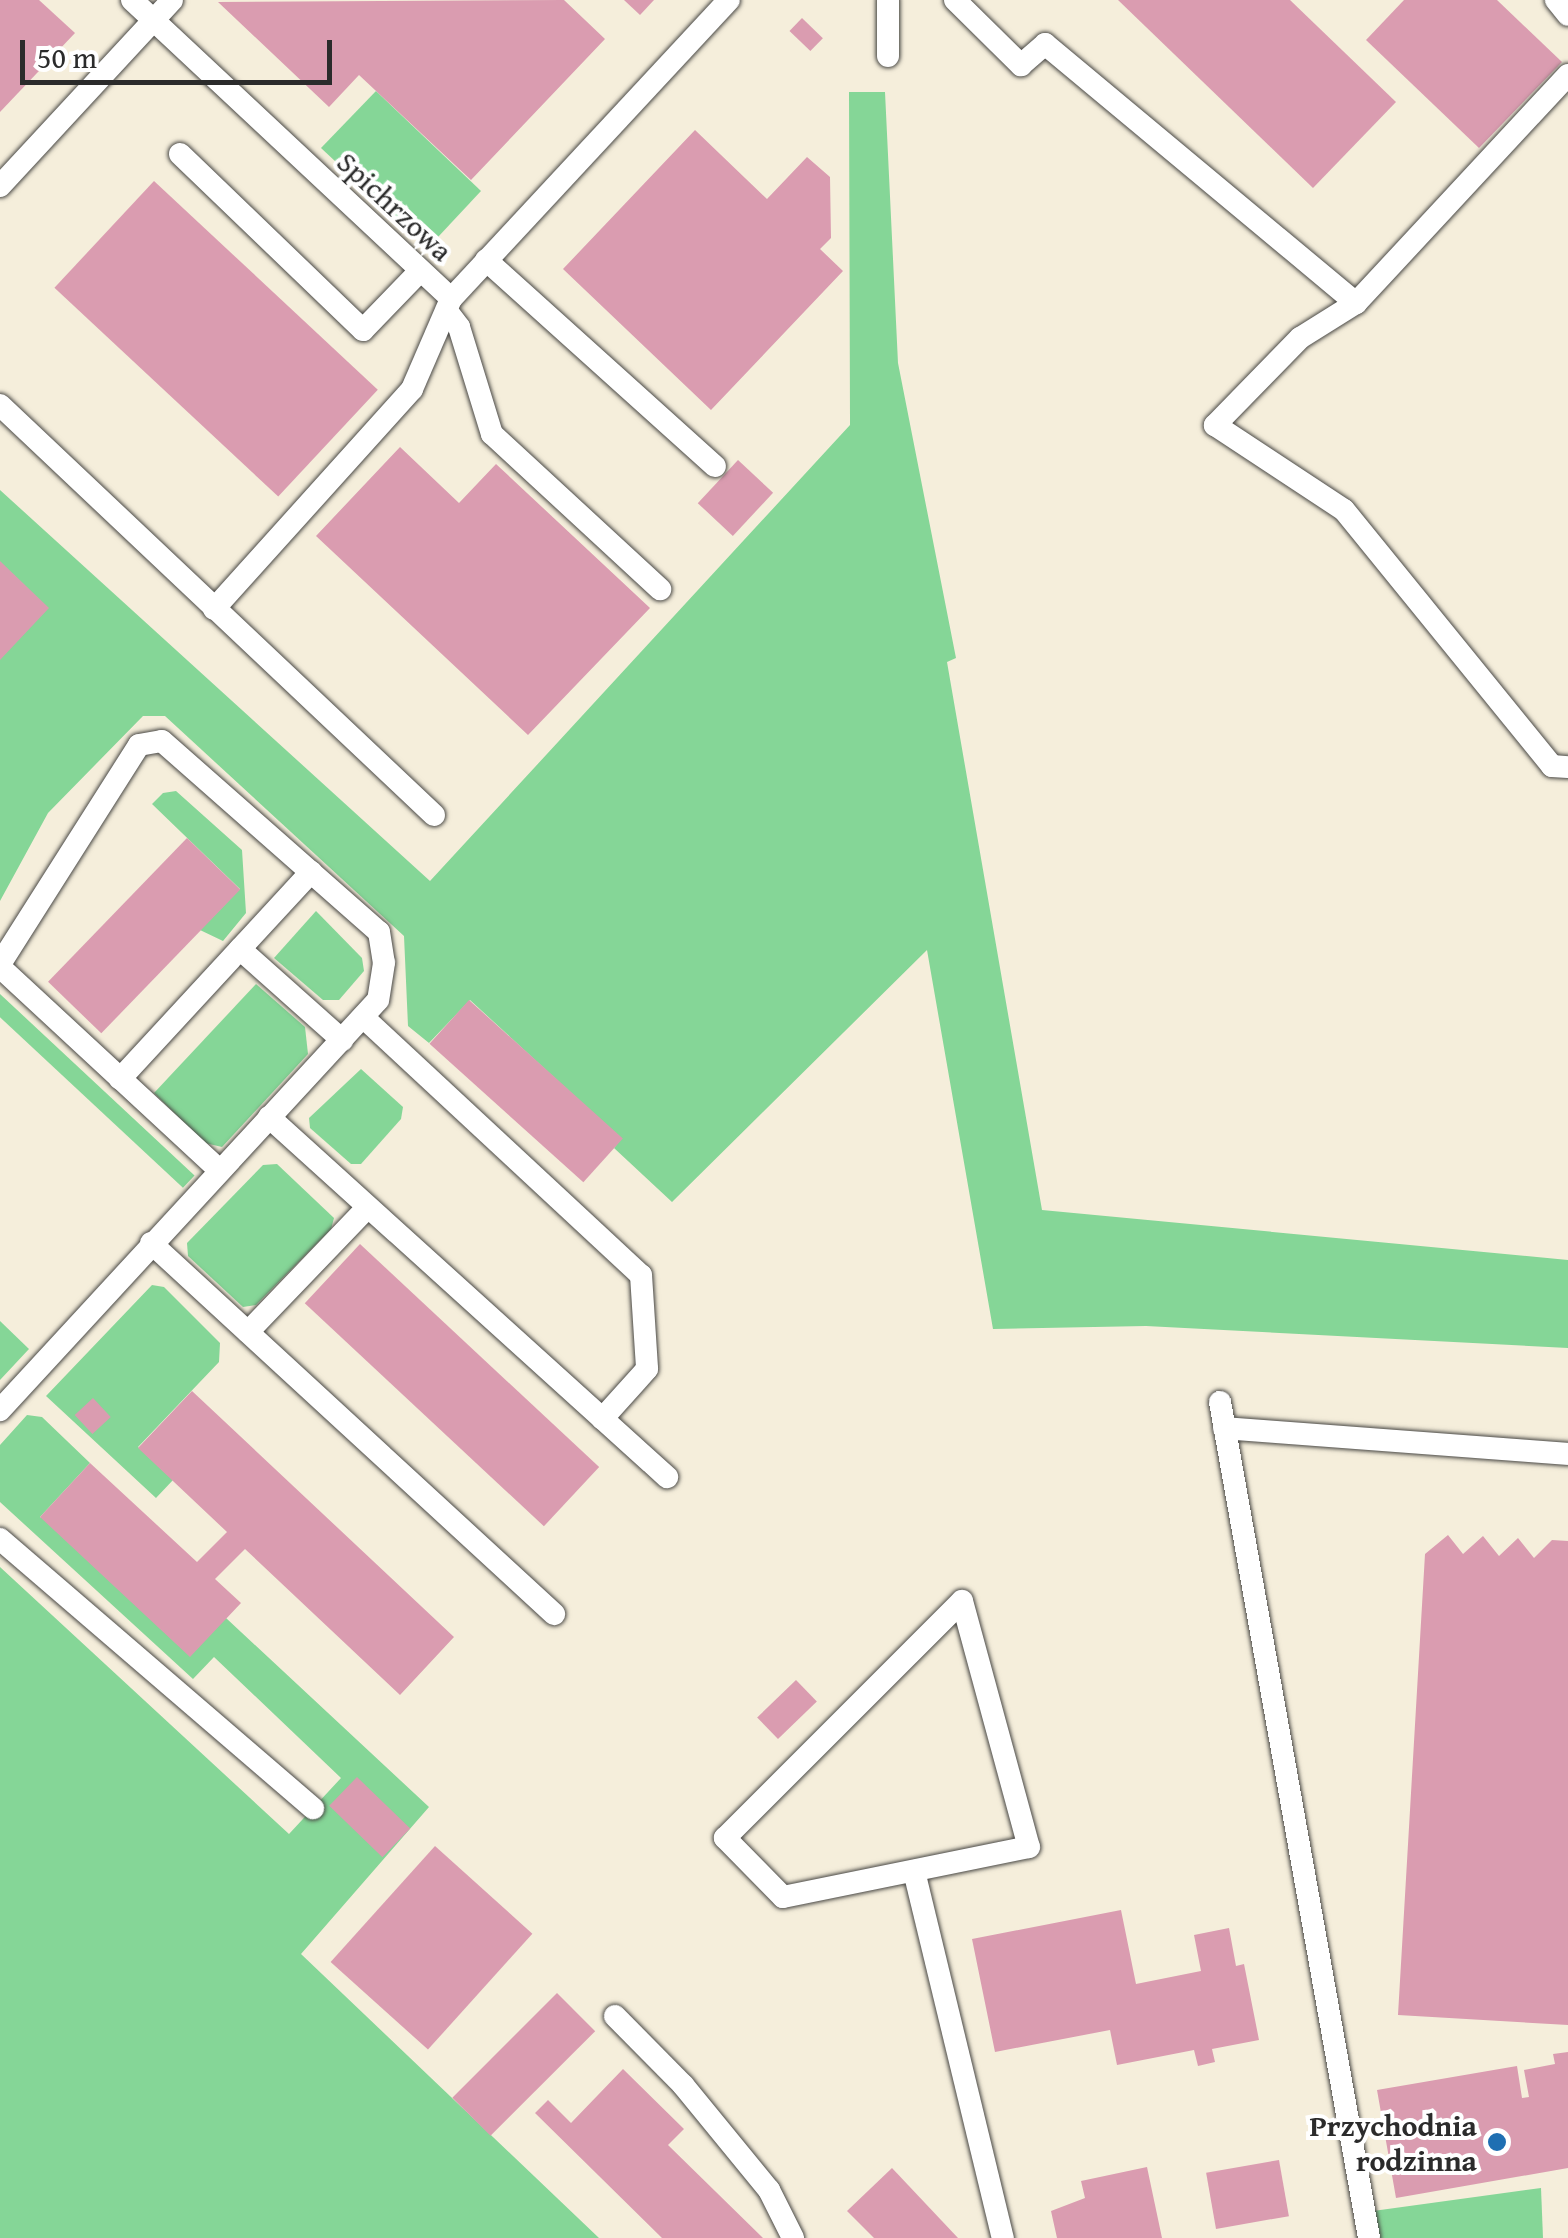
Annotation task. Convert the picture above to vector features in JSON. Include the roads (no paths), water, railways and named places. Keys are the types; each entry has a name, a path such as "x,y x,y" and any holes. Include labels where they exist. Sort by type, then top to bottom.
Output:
{"lane":[{"name":"Spichrzowa","path":"132,0 420,271 449,305 486,260 730,0"},
{"path":"0,186 172,0"},
{"path":"888,0 888,56"},
{"path":"955,0 1021,66 1045,44 1356,303"},
{"path":"1556,0 1568,15"},
{"path":"1568,75 1356,303 1300,338 1215,425 1344,510 1552,766 1568,766"},
{"path":"180,154 363,330 420,271"},
{"path":"486,260 715,466"},
{"path":"449,305 492,434 660,590"},
{"path":"214,609 412,389 449,305"},
{"path":"0,405 434,815"},
{"path":"0,1410 378,1000 384,962 378,932 162,741 138,745 0,966 219,1170"},
{"path":"120,1079 311,872"},
{"path":"240,948 342,1040"},
{"path":"363,1016 641,1275 647,1369 602,1418"},
{"path":"269,1117 667,1477"},
{"path":"248,1332 368,1207"},
{"path":"152,1243 554,1614"},
{"path":"1220,1402 1369,2238"},
{"path":"1224,1428 1568,1454"},
{"path":"0,1539 314,1808"},
{"path":"962,1601 1030,1847 914,1872 783,1897 724,1838 962,1601"},
{"path":"914,1872 1004,2238"},
{"path":"615,2016 682,2084 769,2190 792,2238"}],"place":[{"name":"Przychodnia rodzinna","path":"1497,2142"}]}
